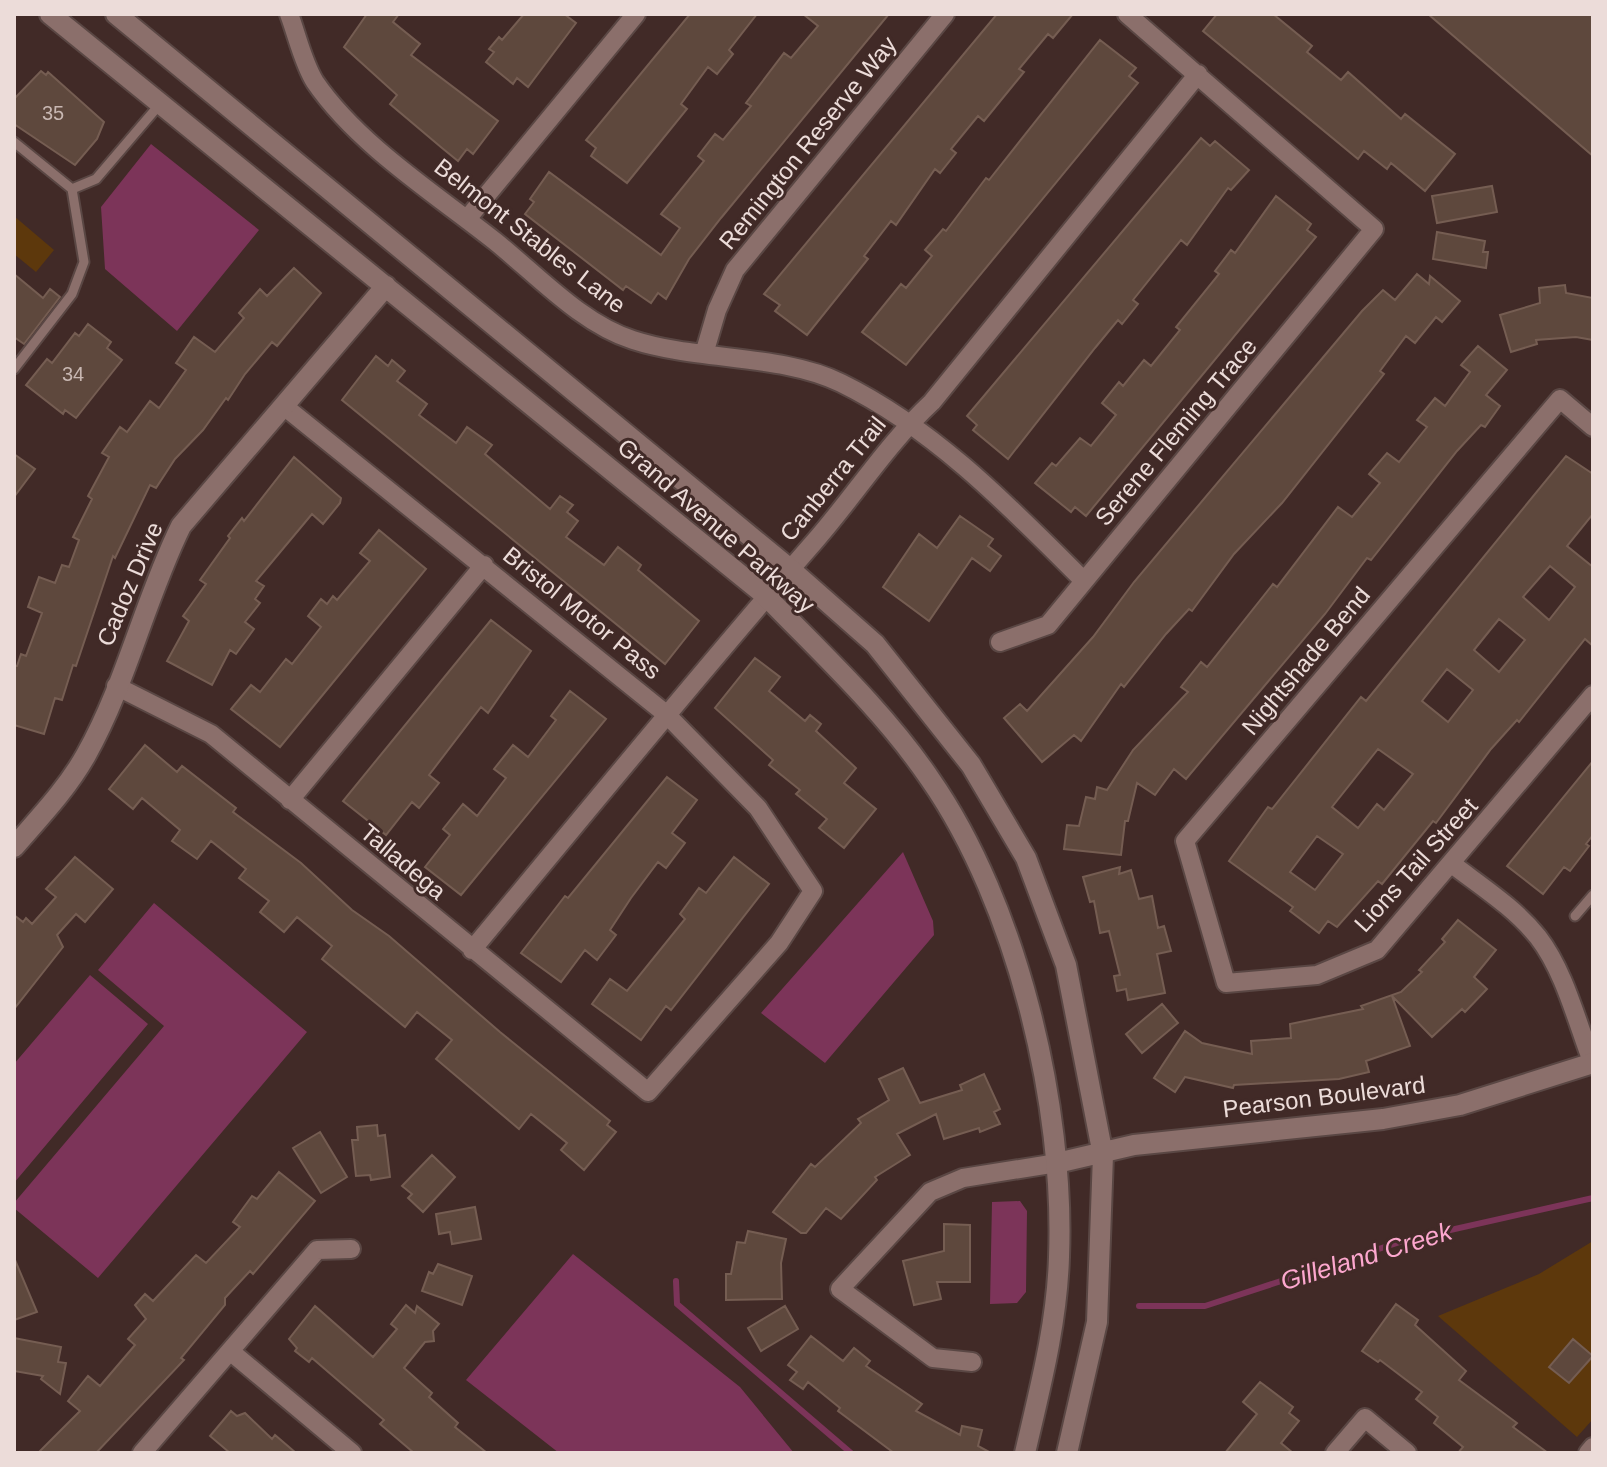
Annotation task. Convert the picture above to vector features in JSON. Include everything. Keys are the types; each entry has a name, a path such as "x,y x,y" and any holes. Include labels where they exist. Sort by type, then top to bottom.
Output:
{"street":[{"name":"Grand Avenue Parkway","path":"50,14 765,595 861,693 931,780 990,888 1027,1000 1045,1080 1057,1163 1059,1257 1052,1339 1025,1453"},
{"name":"Grand Avenue Parkway","path":"116,14 790,569 875,644 971,765 1026,858 1066,965 1103,1155 1097,1322 1067,1453"},
{"name":"Belmont Stables Lane","path":"289,14 314,80 355,130 602,328 652,346 806,371 837,381 909,423 1011,507 1084,581"},
{"path":"467,219 636,14"},
{"name":"Remington Reserve Way","path":"704,354 717,310 735,270 945,14"},
{"path":"1127,14 1198,74"},
{"name":"Canberra Trail","path":"472,950 909,423 932,402 1198,74"},
{"name":"Serene Fleming Trace","path":"1000,642 1048,625 1374,229 1198,74"},
{"name":"Cadoz Drive","path":"14,847 60,794 87,754 181,526 386,286"},
{"name":"Nightshade Bend","path":"1226,983 1185,841 1560,399 1593,427"},
{"name":"Bristol Motor Pass","path":"285,407 666,714 758,808 813,891 779,943 648,1092"},
{"path":"290,800 484,565"},
{"name":"Talladega","path":"116,686 211,734 648,1092"},
{"name":"Lions Tail Street","path":"1226,983 1317,975 1350,964 1377,950 1593,695"},
{"path":"1452,864 1522,918 1540,940 1557,970 1593,1063"},
{"name":"Pearson Boulevard","path":"1057,1163 1103,1155 1134,1145 1338,1125 1460,1105 1593,1063"},
{"path":"972,1362 933,1358 840,1289 930,1192 963,1178 1057,1163"},
{"path":"142,1453 317,1250 351,1249"},
{"path":"230,1351 352,1453"},
{"path":"1335,1453 1365,1418 1407,1453"},
{"path":"1588,1453 1593,1447"}],"lane":[{"path":"72,189 96,179 161,103"},
{"path":"14,142 72,189 84,262 72,294 14,369"},
{"path":"1575,916 1593,895"}],"shaded area":[{"path":"151,144 259,230 177,331 105,269 101,207"},
{"path":"14,216 54,250 36,272 14,254"},
{"path":"903,852 933,921 934,935 825,1063 761,1013"},
{"path":"154,903 307,1032 98,1278 14,1208 14,1203 164,1026 98,970"},
{"path":"90,975 148,1024 14,1183 14,1064"},
{"path":"1020,1201 1027,1211 1026,1292 1017,1303 990,1304 992,1202"},
{"path":"1593,1241 1593,1419 1577,1437 1438,1316 1539,1274"},
{"path":"573,1254 740,1387 794,1453 559,1453 466,1380"}],"building":[{"path":"367,14 399,14 393,22 420,44 411,55 498,121 473,154 467,149 458,161 442,148 390,104 397,95 344,47"},
{"path":"524,14 564,14 576,23 528,87 517,78 513,84 486,62 494,52 489,49 499,37 502,40"},
{"path":"690,14 757,14 729,50 733,54 717,74 708,67 681,104 687,109 627,183 591,156 596,148 586,140"},
{"path":"803,14 889,14 721,218 689,259 666,299 658,293 651,303 626,286 623,290 525,214 534,202 530,199 549,172 661,255 680,228 661,214 704,161 698,156 715,134 723,140 751,106 746,103 784,53 791,58 818,26"},
{"path":"997,14 1073,14 1053,38 1048,34 1019,69 1024,72 984,121 978,116 951,149 956,153 940,173 935,169 896,225 891,221 864,256 868,259 807,335 775,311 780,305 764,294"},
{"path":"1217,14 1273,14 1312,46 1307,52 1341,80 1348,72 1401,119 1405,114 1455,154 1425,191 1391,163 1387,169 1364,151 1358,159 1203,31"},
{"path":"1428,14 1593,14 1593,156"},
{"path":"1100,40 1136,68 1129,76 1138,83 906,365 862,332 901,284 906,288 932,256 925,250 943,229 946,231 986,178 989,180"},
{"path":"41,71 46,75 48,72 104,122 97,139 75,165 14,124 14,99"},
{"path":"1201,138 1210,146 1215,141 1249,170 1231,190 1228,188 1187,245 1181,240 1133,300 1138,304 1122,324 1118,320 1008,459 973,430 977,425 967,416"},
{"path":"1492,186 1497,212 1437,223 1432,196"},
{"path":"1276,196 1311,224 1307,230 1316,237 1086,516 1075,507 1071,512 1035,483 1052,463 1056,466 1080,438 1091,446 1116,415 1102,403 1119,382 1123,386 1144,360 1151,366 1180,330 1176,327 1219,274 1215,271 1231,250 1235,253"},
{"path":"1437,232 1485,241 1483,252 1488,252 1486,268 1433,259"},
{"path":"294,268 321,293 277,346 272,342 228,400 226,398 203,430 175,459 156,488 150,485 115,558 113,556 76,666 73,665 62,700 55,698 44,734 14,725 14,666 17,666 21,654 26,656 42,613 28,607 39,577 55,583 62,565 69,567 79,540 73,537 92,499 88,496 109,457 102,453 120,427 127,432 150,401 159,408 186,370 176,363 194,337 215,352 244,318 239,313 260,289 267,296"},
{"path":"14,274 43,298 50,289 60,297 24,344 14,337"},
{"path":"1417,274 1429,284 1430,276 1460,301 1442,322 1436,317 1415,343 1406,336 1380,371 1384,374 1282,503 1234,554 1192,611 1189,609 1166,634 1124,687 1121,684 1081,741 1074,735 1042,762 1004,718 1020,704 1027,711 1093,637 1134,582 1362,311 1383,290 1395,300"},
{"path":"1565,285 1566,293 1593,298 1593,340 1576,337 1536,340 1537,344 1511,352 1500,315 1540,303 1539,288"},
{"path":"88,324 111,342 107,348 122,360 76,418 65,410 63,414 26,385 47,359 52,363 75,333 79,336"},
{"path":"1478,346 1507,370 1486,395 1500,406 1485,427 1481,425 1457,451 1371,560 1367,558 1325,614 1186,779 1174,769 1155,795 1137,783 1128,821 1125,821 1121,855 1064,849 1067,825 1079,826 1086,797 1095,799 1097,787 1107,790 1133,750 1188,692 1181,687 1201,662 1207,667 1273,584 1277,587 1338,507 1352,517 1380,483 1369,474 1387,453 1399,462 1427,427 1417,420 1435,398 1445,406 1470,372 1461,365"},
{"path":"376,356 388,366 392,360 405,371 397,381 427,404 419,415 456,443 467,427 492,445 485,454 550,509 560,496 573,505 567,512 578,521 566,537 604,565 618,547 641,565 638,570 699,621 665,664 342,400"},
{"path":"14,454 35,469 14,497"},
{"path":"1566,456 1593,474 1593,514 1567,546 1593,567 1593,646 1585,639 1519,722 1517,720 1491,749 1436,823 1433,821 1382,884 1378,881 1337,927 1328,921 1319,933 1290,911 1293,907 1229,861 1268,807 1272,809 1361,697 1366,701","holes":["1550,566 1575,587 1549,620 1523,597","1499,619 1525,640 1499,672 1474,650","1447,669 1473,690 1448,722 1422,701","1378,749 1413,774 1384,810 1377,804 1358,828 1332,807","1317,836 1343,854 1315,890 1290,872"]},
{"path":"294,457 341,498 340,503 323,524 312,514 256,581 264,586 255,599 260,603 245,622 254,629 236,654 230,650 212,685 167,661 189,621 183,616 206,584 200,580 230,538 228,536 242,518 244,521"},
{"path":"960,516 993,539 988,546 1001,556 990,571 972,558 929,621 883,587 919,534 937,548"},
{"path":"379,530 426,569 280,747 231,709 251,685 260,692 286,659 292,664 321,627 308,616 321,599 327,604 333,596 337,600 370,561 360,553"},
{"path":"491,620 531,651 488,713 481,707 429,775 439,783 419,808 412,802 386,835 343,801"},
{"path":"755,658 780,677 769,691 805,721 810,715 821,724 816,731 856,768 844,783 876,809 844,848 819,828 827,819 796,794 800,790 769,765 773,760 715,708"},
{"path":"570,691 606,719 461,895 425,867 450,835 443,829 463,804 477,816 506,778 494,769 513,745 528,757 556,720 551,716"},
{"path":"145,745 177,772 182,766 236,808 233,812 301,863 352,910 389,936 610,1121 607,1125 616,1132 584,1170 561,1150 567,1143 531,1114 519,1129 436,1059 452,1040 417,1012 405,1027 322,959 332,946 297,917 284,932 260,912 269,901 239,878 246,869 211,841 197,859 172,841 180,830 142,798 133,809 109,789"},
{"path":"1593,761 1593,835 1586,844 1589,846 1570,871 1564,867 1543,894 1507,866"},
{"path":"667,777 697,800 672,833 685,843 666,868 658,862 610,930 616,935 597,960 585,950 561,982 521,953 565,896 568,898"},
{"path":"75,857 113,889 85,922 76,914 57,935 63,947 14,1009 14,915 23,922 26,918 32,924 56,897 46,889"},
{"path":"734,857 769,884 671,1010 666,1006 641,1040 592,1004 610,979 627,991 685,919 680,914 699,888 706,893"},
{"path":"1120,867 1119,874 1131,870 1139,899 1152,896 1158,928 1164,926 1171,951 1157,954 1165,993 1128,1000 1126,989 1117,991 1114,976 1120,975 1109,931 1100,933 1094,901 1090,902 1083,877"},
{"path":"1458,920 1496,950 1474,977 1487,989 1465,1012 1462,1009 1432,1037 1392,996 1410,1046 1366,1061 1369,1072 1339,1079 1234,1085 1233,1088 1185,1077 1175,1092 1154,1078 1185,1031 1202,1043 1252,1054 1251,1041 1291,1038 1290,1024 1363,1009 1361,1006 1401,992 1422,972 1419,970 1445,942 1442,939"},
{"path":"1162,1004 1178,1023 1142,1053 1126,1034"},
{"path":"903,1068 920,1103 962,1090 960,1085 984,1074 1000,1109 994,1112 1000,1124 980,1132 979,1128 944,1139 936,1114 897,1134 910,1155 875,1177 877,1180 841,1219 826,1208 806,1233 801,1233 773,1212 811,1164 815,1167 861,1123 858,1119 889,1100 879,1079"},
{"path":"377,1125 378,1136 385,1135 390,1177 371,1180 370,1175 356,1176 352,1140 358,1140 357,1127"},
{"path":"320,1132 347,1177 321,1193 293,1148"},
{"path":"432,1155 455,1177 423,1212 408,1198 412,1194 402,1186"},
{"path":"279,1172 315,1201 253,1274 250,1271 225,1298 225,1305 181,1358 184,1360 96,1453 38,1453 80,1411 68,1401 88,1376 100,1386 135,1345 128,1339 146,1319 135,1305 145,1294 153,1301 196,1255 206,1263 240,1227 233,1222 252,1196 257,1199"},
{"path":"475,1207 481,1239 452,1244 450,1232 439,1234 436,1214"},
{"path":"944,1224 970,1225 970,1282 937,1282 941,1299 914,1305 903,1261 944,1251"},
{"path":"748,1231 786,1239 781,1263 782,1299 726,1300 726,1274 731,1274 737,1242 745,1243"},
{"path":"14,1260 37,1312 14,1320"},
{"path":"438,1264 472,1276 462,1305 422,1291 429,1272 433,1274"},
{"path":"1396,1304 1418,1320 1415,1325 1466,1371 1459,1380 1517,1423 1513,1427 1548,1453 1458,1453 1463,1447 1434,1423 1438,1417 1416,1399 1422,1392 1380,1360 1378,1362 1362,1351"},
{"path":"406,1305 415,1313 417,1306 439,1324 433,1331 434,1341 425,1342 404,1368 432,1393 429,1397 458,1423 455,1427 487,1453 414,1453 380,1424 384,1420 312,1358 309,1362 295,1351 297,1348 289,1339 315,1306 373,1357 397,1329 391,1324"},
{"path":"785,1306 798,1329 761,1351 748,1328"},
{"path":"811,1336 843,1361 854,1348 870,1361 866,1366 922,1404 916,1411 960,1435 962,1426 982,1430 978,1446 991,1453 894,1453 838,1411 840,1408 808,1382 803,1389 790,1380 797,1372 788,1365"},
{"path":"14,1338 61,1347 58,1362 66,1363 60,1394 41,1379 43,1376 14,1371"},
{"path":"1573,1339 1593,1356 1569,1383 1549,1367"},
{"path":"1260,1382 1293,1407 1289,1413 1299,1421 1281,1443 1293,1453 1225,1453 1257,1414 1243,1402"},
{"path":"231,1411 237,1416 245,1413 272,1439 275,1435 296,1453 230,1453 210,1436"}],"waterway":[{"name":"Gilleland Creek","path":"1139,1306 1205,1306 1406,1240 1593,1198"},
{"path":"676,1281 677,1304 851,1453"}]}
